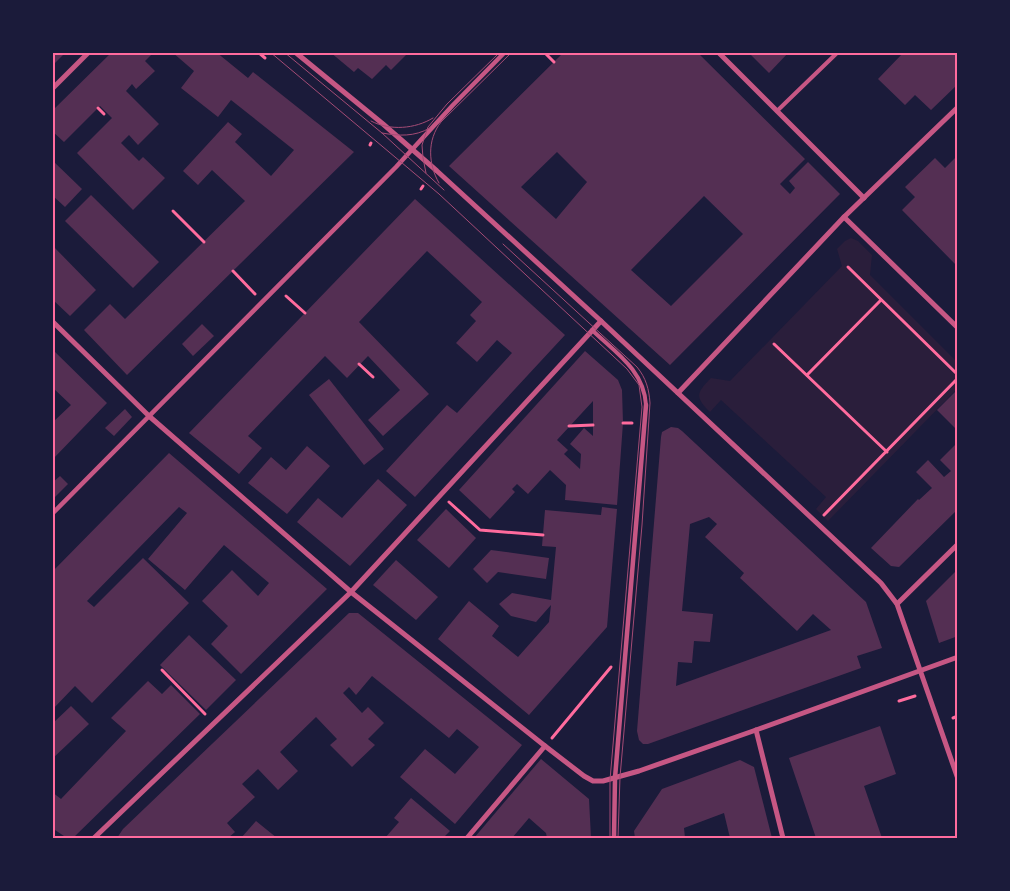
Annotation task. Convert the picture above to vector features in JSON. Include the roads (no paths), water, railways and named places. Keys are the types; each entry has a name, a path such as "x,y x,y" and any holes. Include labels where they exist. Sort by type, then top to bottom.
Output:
{"street":[{"path":"52,89 89,52"},
{"path":"295,52 412,149 601,321 881,583 897,604 958,779"},
{"path":"52,514 396,167 452,105 505,52"},
{"path":"718,52 864,198"},
{"path":"678,393 844,217 958,108"},
{"path":"844,217 958,328"},
{"path":"52,320 149,416 351,592 592,781 615,778 756,730 958,657"},
{"path":"94,838 351,592 601,321"},
{"path":"614,838 615,778 646,405"},
{"path":"897,604 958,544"},
{"path":"756,730 783,838"},
{"path":"467,838 545,746"}],"lane":[{"path":"777,111 838,52"},
{"path":"592,330 634,369 642,383 646,405"}],"tram line":[{"path":"270,52 439,194 627,369 639,385 642,407 610,780 610,838"},
{"path":"284,52 382,133 444,190"},
{"path":"426,173 422,145 428,127 447,104 500,52"},
{"path":"439,183 431,160 431,144 436,129 512,52"},
{"path":"371,121 386,126 402,127 418,125 433,118"},
{"path":"382,133 406,135 430,128"},
{"path":"503,244 637,367 645,380 649,393 650,403 642,525 620,777 618,838"}]}
